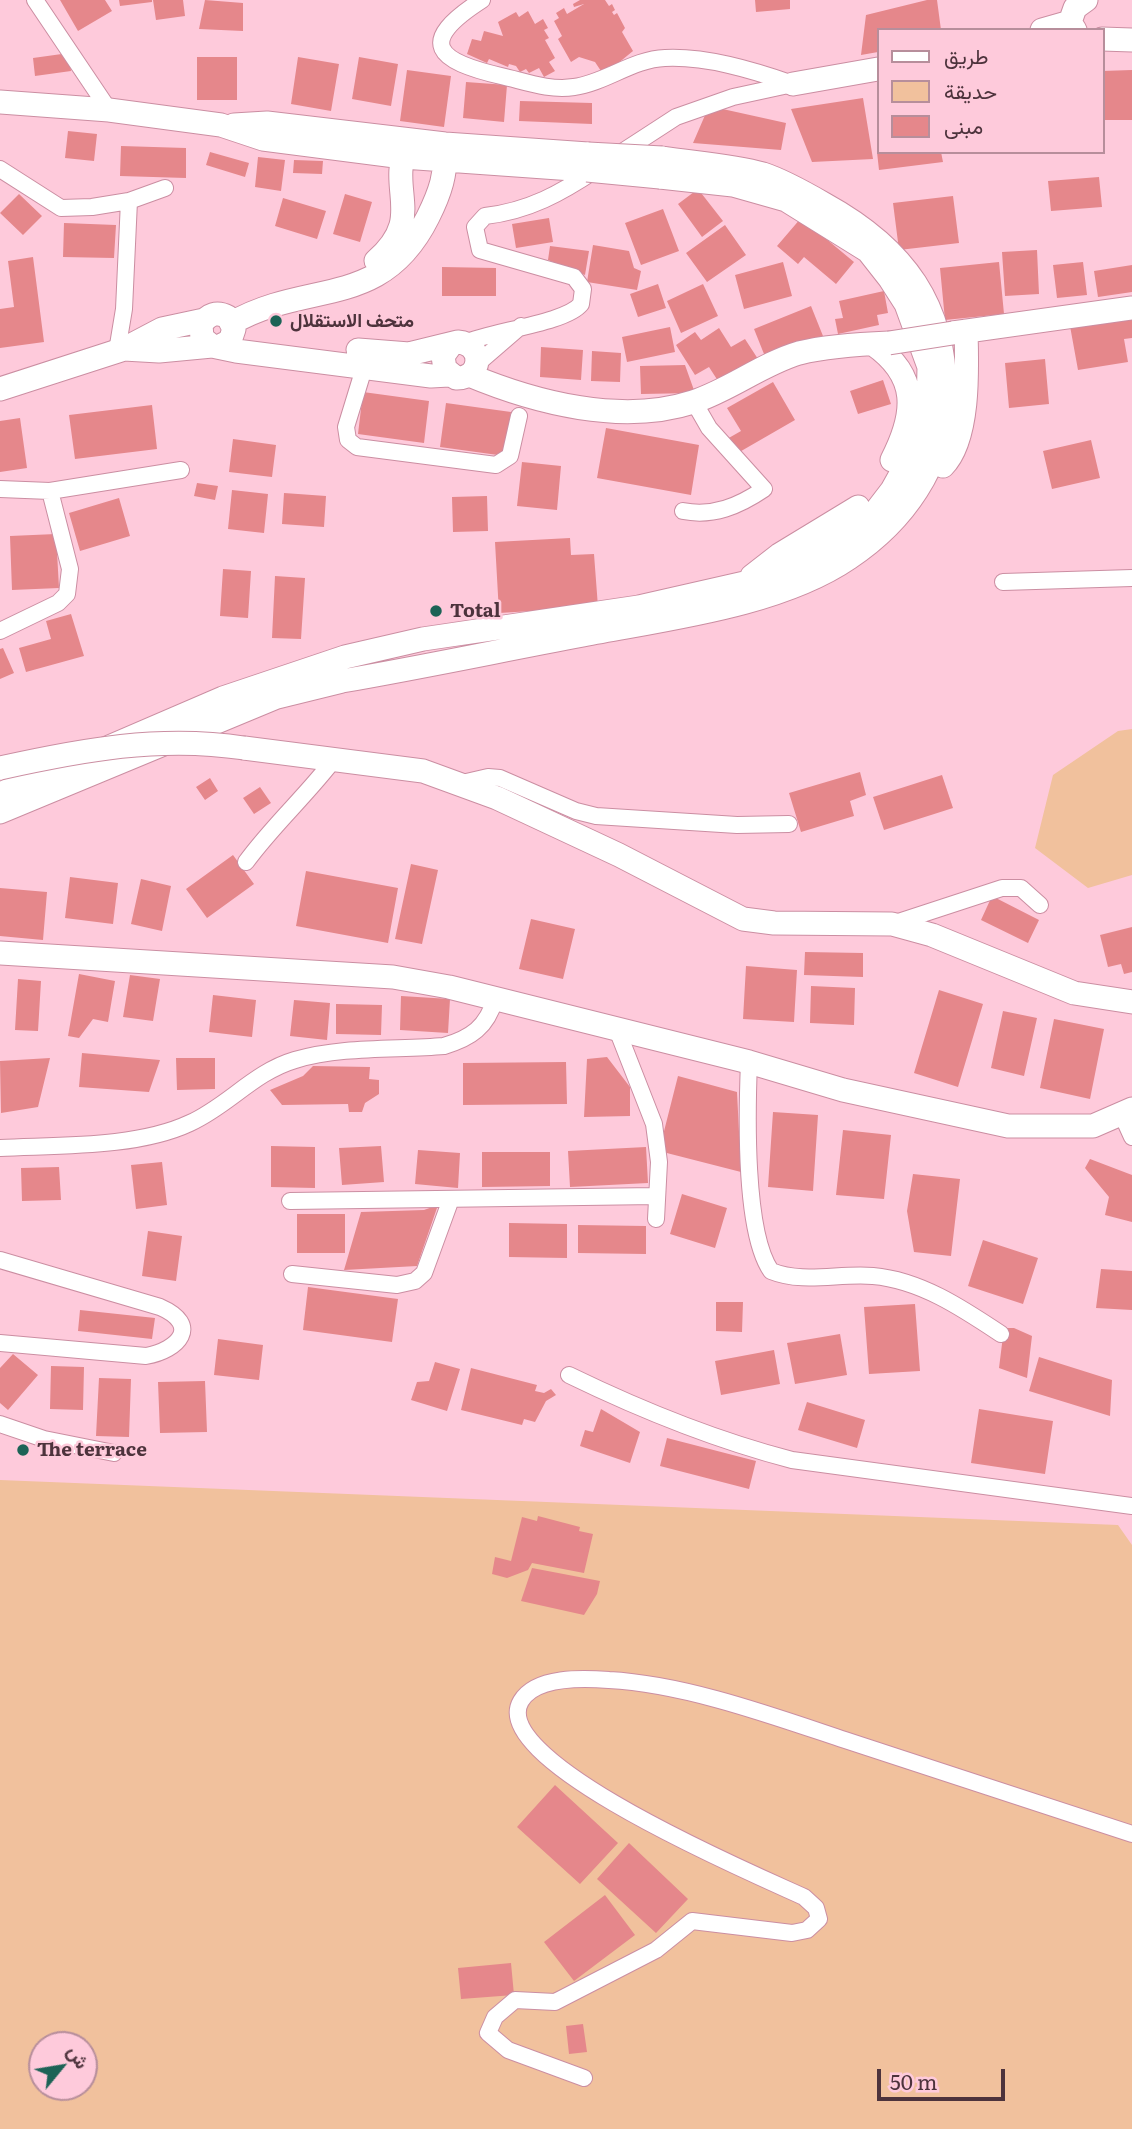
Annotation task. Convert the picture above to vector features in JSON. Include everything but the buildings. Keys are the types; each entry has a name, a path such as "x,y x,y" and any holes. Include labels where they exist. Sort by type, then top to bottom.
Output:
{"street":[{"path":"35,0 109,110"},
{"path":"482,0 462,13 442,37 441,47 446,55 468,68 551,88 575,87 653,60 687,59 758,72 793,84"},
{"path":"1073,26 1075,8 1086,0"},
{"path":"1104,39 1132,40"},
{"path":"223,321 260,340 395,353 423,352 569,314 581,304 583,289 574,276 480,250 475,227 485,216 511,213 559,195 676,117 733,97 876,69"},
{"path":"0,102 109,110 220,125 267,123 406,148 446,152 764,175 802,192 867,230 914,278 931,310 945,360 945,415 940,441 924,481"},
{"path":"220,125 263,139 363,150 406,148"},
{"path":"223,321 258,298 349,274 376,261 397,239 404,216 406,148"},
{"path":"363,150 378,162 403,191"},
{"path":"446,152 480,163 587,162"},
{"path":"5,383 121,350 162,329 223,321 266,306 360,285 379,276 410,248 442,190 446,152"},
{"path":"442,190 480,163"},
{"path":"0,794 223,698 345,657 423,639 639,607 771,577 796,565 872,516 892,490 928,413 929,367 906,304 868,251 786,200 661,168"},
{"path":"0,169 61,208 93,207 129,201 166,188"},
{"path":"121,350 129,201"},
{"path":"458,344 443,356 442,363 525,397 586,407 634,411 665,409 694,402 800,353 1132,308"},
{"path":"215,347 230,341 223,321"},
{"path":"121,350 159,351 215,347 365,365 431,376 465,371 521,326"},
{"path":"0,812 277,697 342,681 742,603 812,578 849,558 884,529 924,481 947,461 960,430 967,367 960,332"},
{"path":"744,583 779,555 864,502 883,479 897,452 911,406 908,387 901,372 881,343"},
{"path":"458,344 475,351 465,371"},
{"path":"365,365 346,427 348,440 357,447 496,466 510,456 519,416"},
{"path":"683,512 699,514 741,505 764,489 709,428 694,402"},
{"path":"0,489 50,491 181,470"},
{"path":"0,631 58,603 67,594 70,569 50,491"},
{"path":"1003,582 1132,578"},
{"path":"0,768 115,746 199,741 423,771 462,783 619,855 743,919 787,923 892,924 932,935 1074,993 1132,1002"},
{"path":"246,862 271,828 297,806 335,758"},
{"path":"462,783 488,777 500,778 576,811 596,816 737,825 789,824"},
{"path":"892,924 1002,888 1021,888 1040,905"},
{"path":"0,953 393,977 495,999 618,1032 749,1062 843,1090 1008,1126 1093,1126 1127,1112 1132,1137"},
{"path":"0,1148 135,1139 164,1133 205,1116 255,1078 298,1059 444,1046 466,1039 489,1017 495,999"},
{"path":"618,1032 654,1124 659,1162 656,1219"},
{"path":"749,1062 747,1106 758,1241 771,1271 784,1276 804,1278 871,1276 900,1279 925,1289 1001,1334"},
{"path":"290,1201 656,1196"},
{"path":"292,1274 397,1285 415,1281 424,1273 451,1199"},
{"path":"0,1260 173,1312 181,1322 182,1336 176,1346 163,1353 146,1356 0,1343"},
{"path":"569,1376 639,1409 750,1449 792,1460 1132,1506"},
{"path":"0,1424 44,1439 114,1453"},
{"path":"584,2078 508,2050 488,2033 489,2024 516,2000 555,2002 656,1950 692,1921 792,1933 807,1930 819,1919 816,1908 804,1897 644,1820 562,1771 532,1741 519,1721 517,1707 525,1695 543,1685 567,1680 610,1679 679,1692 768,1715 1132,1834"}],"green space":[{"path":"1132,729 1132,875 1088,888 1035,848 1053,775 1118,731"},
{"path":"0,1480 1118,1525 1132,1545 1132,2129 0,2129"}],"place":[{"name":"متحف الاستقلال","path":"276,321"},
{"name":"Total","path":"436,611"},
{"name":"The terrace","path":"23,1450"}]}
